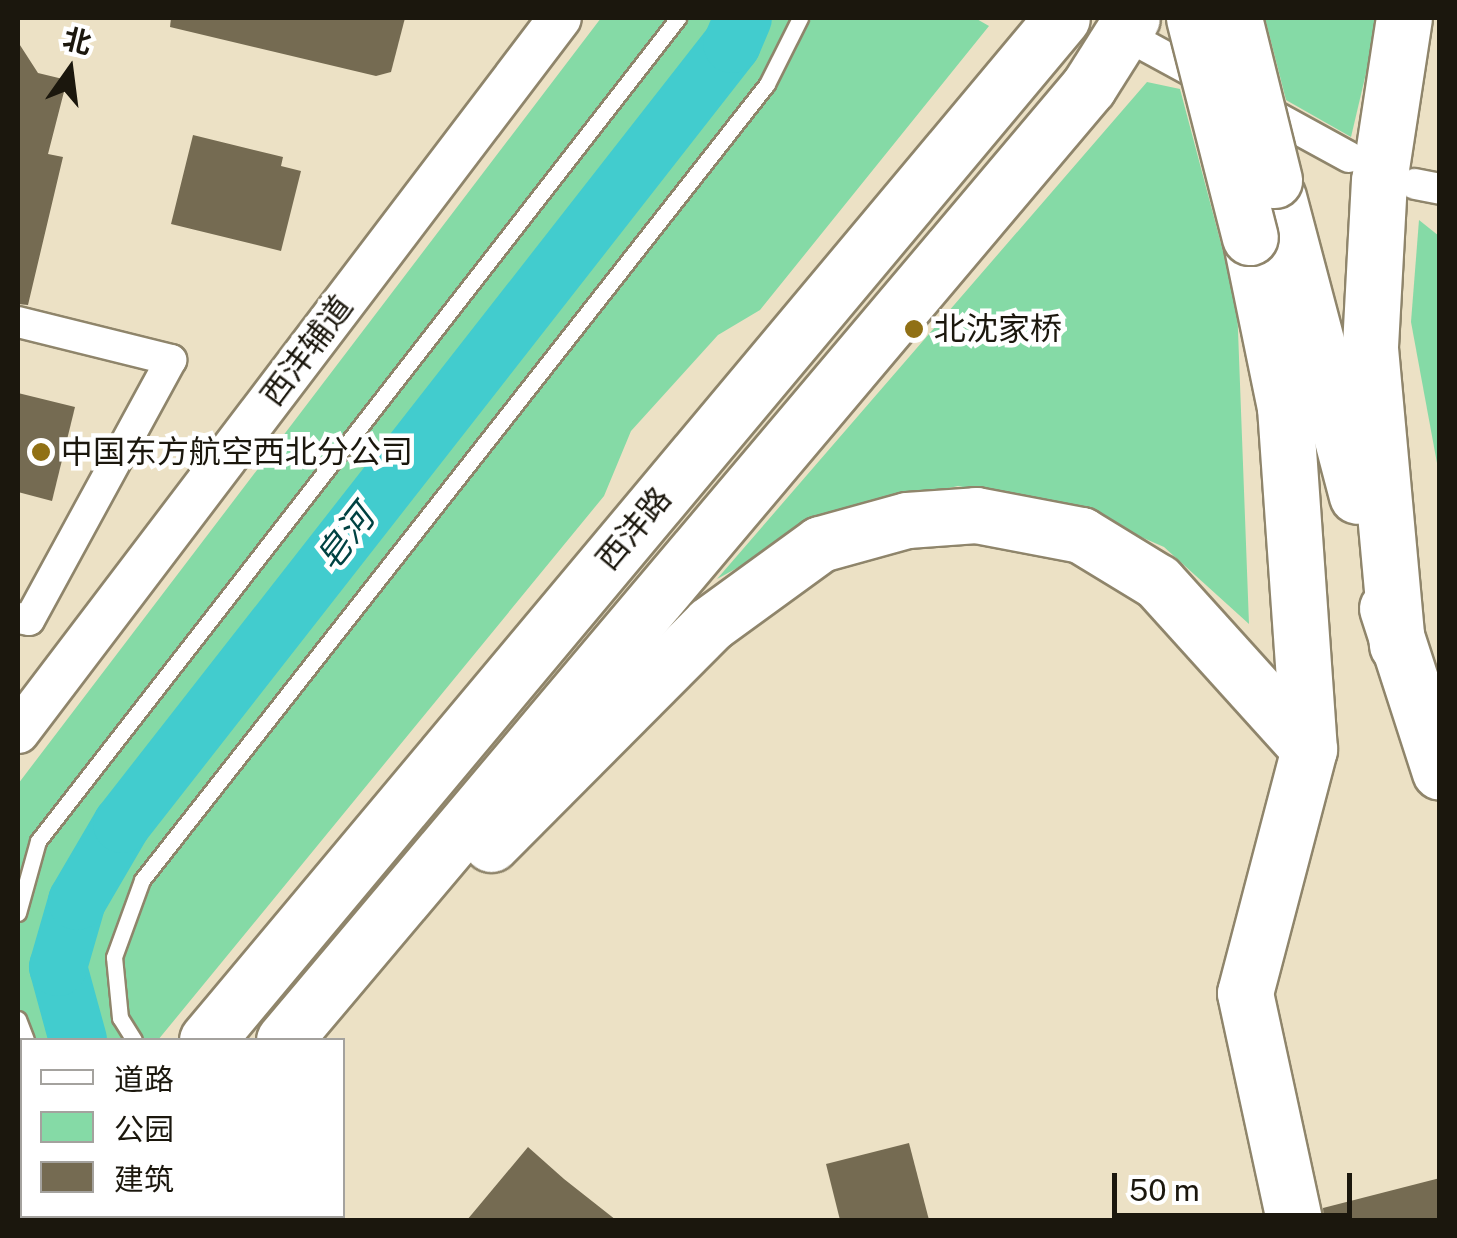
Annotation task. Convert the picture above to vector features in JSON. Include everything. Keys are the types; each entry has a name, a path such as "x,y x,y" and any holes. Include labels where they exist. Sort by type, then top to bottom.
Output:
{"highway":[{"name":"西沣路","path":"209,1038 1062,18"},
{"path":"1194,18 1264,217 1440,772"},
{"path":"1234,18 1264,217 1285,407 1308,750 1245,992 1294,1220"},
{"path":"1397,645 1370,346 1379,181 1404,18"},
{"name":"西沣路","path":"286,1038 1089,86 1126,24"},
{"path":"296,1038 710,624 820,544 872,530 976,515 1081,536 1158,582 1308,750"}],"street":[{"name":"西沣辅道","path":"18,732 560,18"},
{"path":"1126,24 1349,157"},
{"path":"18,322 172,360 28,620 18,618"}],"lane":[{"path":"18,913 38,840 678,18"},
{"path":"133,1038 120,1018 114,958 142,880 767,84 800,18"}],"green space":[{"path":"601,18 975,18 989,26 760,310 718,335 631,431 604,496 160,1038 20,1038 18,1212 18,784"},
{"path":"1265,18 1379,18 1351,137 1286,100"},
{"path":"1147,82 1180,89 1237,304 1249,624 1164,547 1079,510 958,486 839,512 717,579"},
{"path":"1419,220 1439,236 1439,474 1411,322"}],"building":[{"path":"171,18 405,18 391,72 376,76 170,27"},
{"path":"18,42 38,73 67,80 48,154 63,157 28,305 18,304"},
{"path":"193,135 283,157 281,166 301,171 281,251 171,224"},
{"name":"中国东方航空西北分公司","path":"18,393 75,407 52,501 18,492"},
{"path":"909,1143 929,1220 840,1220 826,1164"},
{"path":"528,1147 564,1179 616,1220 467,1220"},
{"path":"1440,1178 1440,1220 1324,1220 1323,1208"}],"waterway":[{"name":"皂河","path":"77,1038 58,967 77,901 122,824 732,44 743,18"}],"place":[{"name":"北沈家桥","path":"914,329"},
{"name":"中国东方航空西北分公司","path":"41,452"}]}
